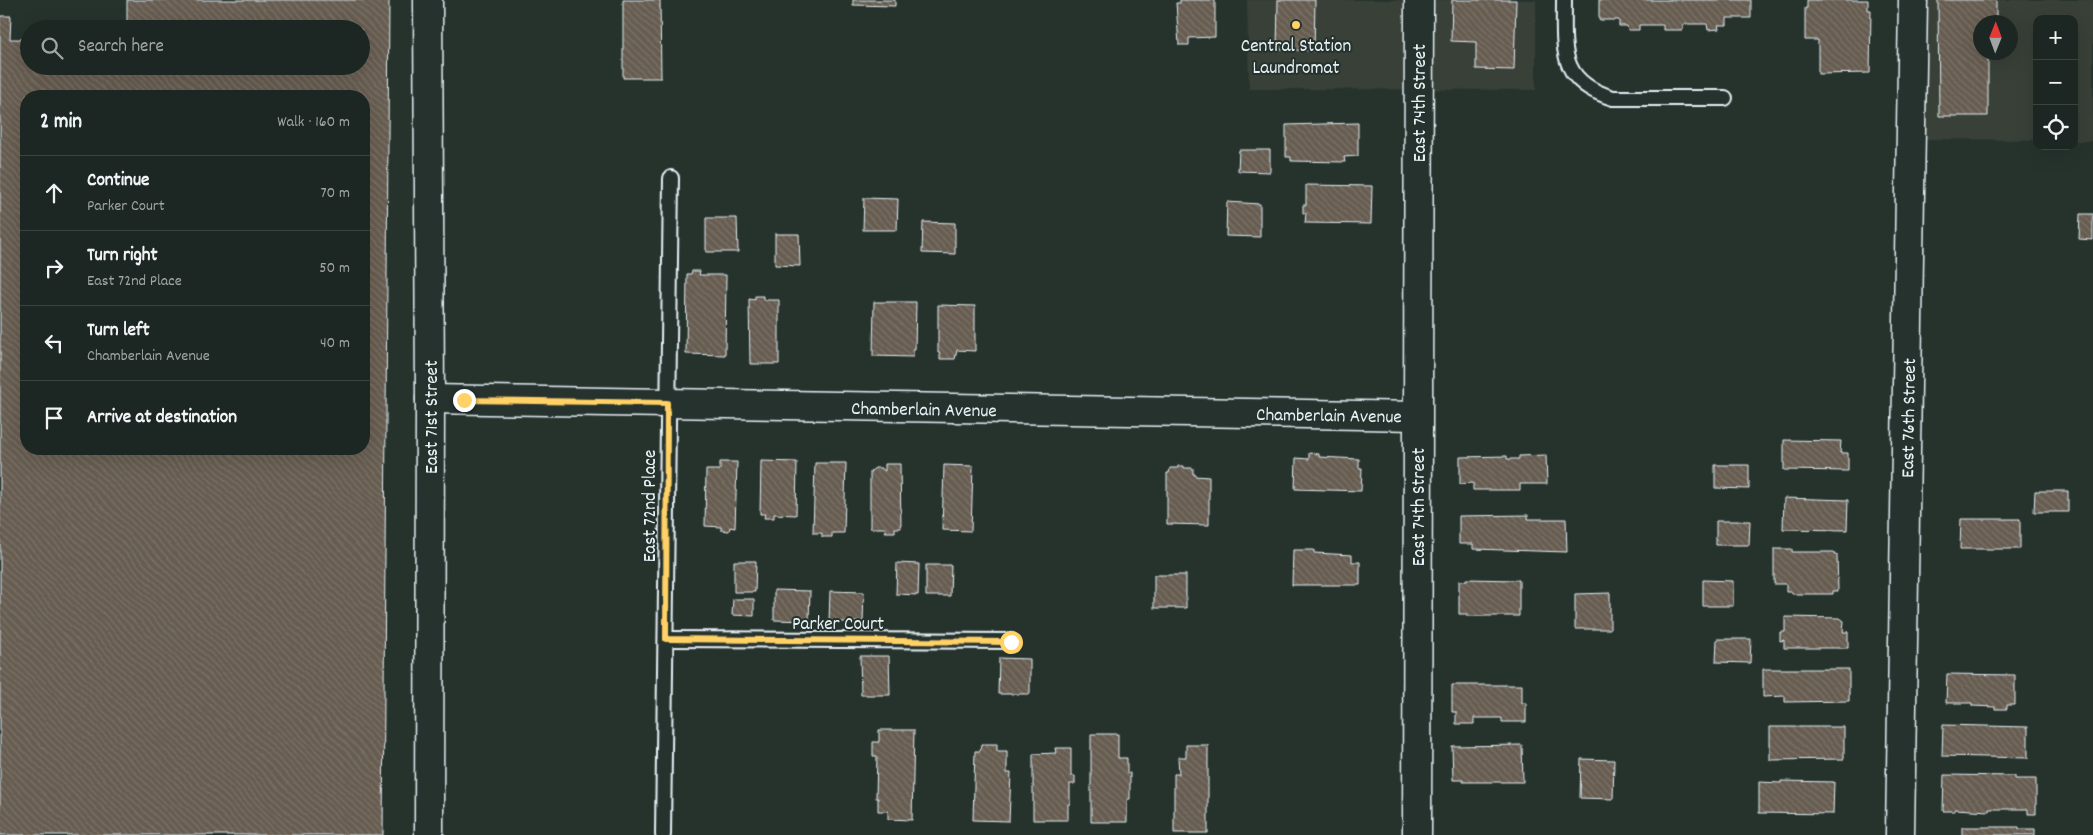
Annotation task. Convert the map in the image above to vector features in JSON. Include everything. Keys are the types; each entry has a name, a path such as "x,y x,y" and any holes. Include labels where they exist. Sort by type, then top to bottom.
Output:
{"street":[{"name":"East 71st Street","path":"428,0 430,399 429,835"},
{"name":"East 74th Street","path":"1417,835 1419,0"},
{"name":"East 76th Street","path":"1900,835 1913,0"},
{"name":"Chamberlain Avenue","path":"430,399 1417,416"}],"lane":[{"path":"1564,0 1566,57 1571,70 1579,81 1597,93 1613,98 1725,98"},
{"name":"East 72nd Place","path":"663,835 671,178"},
{"name":"Parker Court","path":"666,639 1011,642"}],"shaded area":[{"path":"1247,0 1536,0 1536,90 1249,89"},
{"path":"1913,0 2093,0 2093,141 2078,141 2078,15 2033,15 2033,140 1911,139"}],"building":[{"path":"127,0 389,0 383,835 0,835 0,16 11,16 10,39 20,39 20,75 370,75 370,20 127,20"},
{"path":"623,0 660,0 661,78 623,78"},
{"path":"853,0 895,0 895,6 853,5"},
{"path":"1180,0 1215,0 1215,37 1189,38 1189,45 1179,45 1176,3 1180,3"},
{"name":"Central Station Laundromat","path":"1278,0 1315,0 1314,51 1277,49"},
{"path":"1452,0 1516,0 1514,70 1476,69 1476,42 1451,41"},
{"path":"1599,0 1751,0 1751,18 1727,18 1727,25 1718,25 1719,29 1708,30 1707,24 1683,24 1683,30 1663,30 1663,25 1639,25 1639,30 1628,30 1627,26 1619,26 1619,20 1599,20"},
{"path":"1807,0 1868,0 1868,10 1871,10 1870,73 1818,74 1818,40 1805,40 1805,8 1807,8"},
{"path":"1938,0 1996,0 1996,15 1973,15 1973,60 1988,60 1988,116 1939,116"},
{"path":"1358,123 1358,156 1344,157 1345,162 1291,161 1291,157 1286,157 1286,125"},
{"path":"1239,150 1270,150 1270,172 1238,171"},
{"path":"1306,185 1372,186 1371,224 1305,223 1306,213 1303,213 1303,205 1306,205"},
{"path":"864,198 898,199 897,230 863,230"},
{"path":"1227,202 1260,204 1260,237 1226,236"},
{"path":"2080,214 2093,214 2093,240 2079,239"},
{"path":"706,218 737,218 738,252 706,252"},
{"path":"923,222 955,223 955,254 922,253"},
{"path":"775,234 799,234 800,266 775,265"},
{"path":"692,271 700,271 699,275 726,275 725,355 686,354 687,274 691,274"},
{"path":"755,296 763,296 763,300 779,300 779,364 750,364 749,299 755,300"},
{"path":"874,302 916,302 915,350 913,350 913,357 873,356"},
{"path":"938,305 975,306 975,351 957,350 955,359 940,359 940,353 938,353"},
{"path":"1784,440 1841,441 1840,453 1848,453 1848,471 1784,470"},
{"path":"1309,453 1319,454 1319,457 1359,459 1359,468 1362,468 1361,491 1295,489 1296,458 1309,459"},
{"path":"1546,455 1547,484 1520,484 1520,490 1473,490 1473,483 1460,484 1460,457 1507,456 1507,459 1519,459 1519,456"},
{"path":"761,461 797,462 796,515 774,514 774,518 764,518 765,514 760,514"},
{"path":"720,462 737,462 735,528 730,527 729,531 721,530 721,527 705,526 706,470 720,470"},
{"path":"815,463 846,463 844,533 832,533 832,537 822,537 822,533 813,533"},
{"path":"885,464 900,464 901,528 895,528 895,532 885,532 886,528 870,528 870,472 875,468 881,468 885,471"},
{"path":"944,465 973,466 971,531 942,530"},
{"path":"1715,465 1749,465 1749,489 1715,488"},
{"path":"1178,466 1193,468 1195,476 1209,477 1209,525 1167,524 1167,473 1169,473 1170,468 1178,468"},
{"path":"2035,491 2068,491 2068,512 2034,512"},
{"path":"1784,498 1848,500 1847,530 1783,529"},
{"path":"1528,515 1528,519 1566,519 1567,552 1473,549 1473,544 1459,544 1459,516"},
{"path":"1961,519 2020,519 2020,549 1960,549"},
{"path":"1716,521 1750,521 1749,545 1716,545"},
{"path":"1774,549 1792,549 1792,552 1834,552 1834,555 1837,555 1838,591 1833,591 1833,594 1792,594 1792,592 1786,592 1786,584 1774,584"},
{"path":"1293,550 1314,550 1314,553 1352,555 1352,562 1360,562 1360,585 1292,585"},
{"path":"734,561 756,561 755,592 734,592"},
{"path":"897,563 919,564 918,595 896,594"},
{"path":"926,565 951,565 950,596 926,596"},
{"path":"1154,575 1186,575 1186,608 1154,608"},
{"path":"1466,579 1519,580 1519,616 1467,616 1467,614 1459,614 1459,581 1466,581"},
{"path":"1703,580 1733,581 1733,606 1703,606"},
{"path":"774,590 810,591 809,621 774,620"},
{"path":"830,591 864,592 863,622 829,622"},
{"path":"1610,593 1610,629 1575,629 1575,594"},
{"path":"733,599 754,599 754,616 732,615"},
{"path":"1785,617 1840,618 1844,621 1843,632 1848,632 1848,648 1784,648 1784,640 1780,641 1780,632 1785,632"},
{"path":"1717,639 1751,639 1750,663 1716,662"},
{"path":"860,656 889,656 890,695 861,695"},
{"path":"999,658 1030,659 1030,694 998,694"},
{"path":"1763,669 1849,669 1849,701 1785,702 1785,696 1763,697"},
{"path":"1947,674 2015,675 2015,705 2007,705 2007,709 1995,709 1995,707 1972,706 1972,703 1946,703"},
{"path":"1452,685 1522,685 1522,703 1526,703 1526,722 1502,722 1502,718 1474,718 1474,724 1456,724 1456,712 1452,712"},
{"path":"1943,725 2028,727 2028,758 1942,756"},
{"path":"1770,727 1844,727 1844,759 1770,760"},
{"path":"879,730 914,730 912,820 888,819 888,811 878,811 878,798 876,798 877,756 873,756 873,742 879,742"},
{"path":"1091,734 1118,734 1118,758 1127,758 1127,773 1130,773 1130,799 1127,799 1127,822 1091,822"},
{"path":"981,744 997,744 997,751 1007,751 1007,773 1011,773 1009,821 973,820 975,751 980,751"},
{"path":"1186,745 1208,745 1208,833 1174,833 1174,774 1179,774 1178,757 1186,757"},
{"path":"1522,745 1523,782 1463,782 1463,780 1453,780 1452,746"},
{"path":"1055,748 1071,748 1071,776 1075,776 1075,784 1070,784 1068,820 1033,820 1033,754 1056,753"},
{"path":"1581,759 1614,760 1613,799 1580,798"},
{"path":"1944,775 2015,776 2015,779 2036,779 2036,814 2028,814 2028,809 1989,809 1989,811 1955,809 1955,811 1943,811"},
{"path":"1781,781 1834,782 1833,814 1759,813 1759,782 1781,783"},
{"path":"1962,827 2019,827 2019,829 2035,829 2035,835 1962,835"}],"place":[{"name":"Central Station Laundromat","path":"1296,25"}],"route":[{"path":"464,400 667,403 666,639 1011,642"}]}
